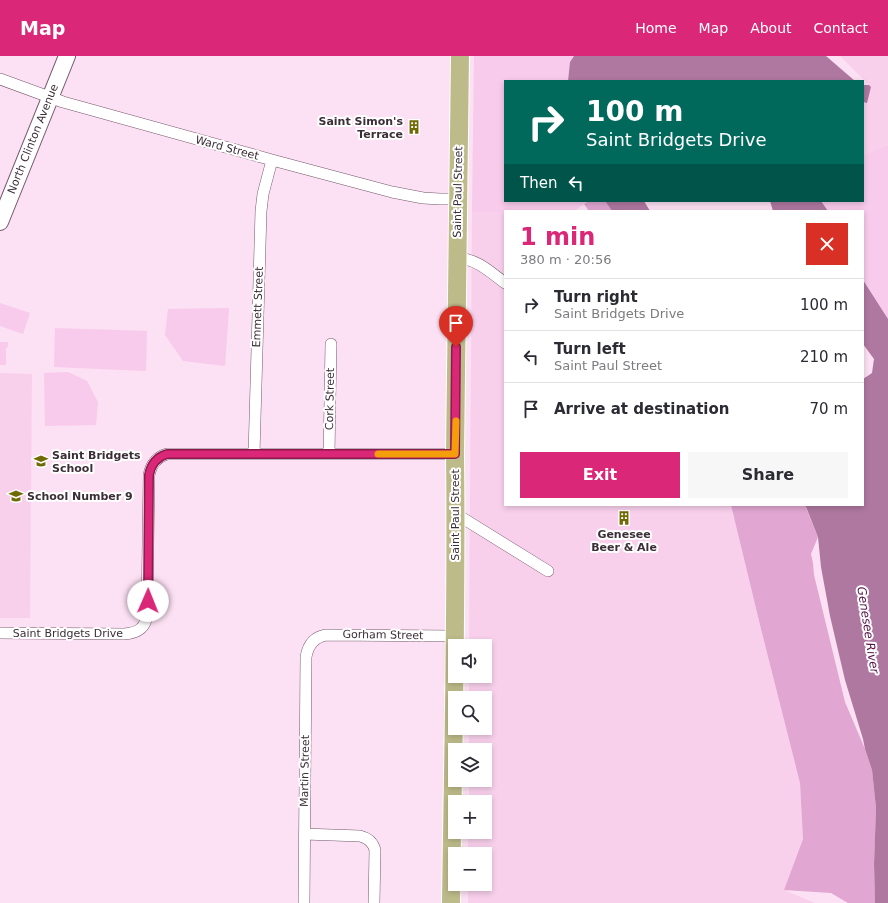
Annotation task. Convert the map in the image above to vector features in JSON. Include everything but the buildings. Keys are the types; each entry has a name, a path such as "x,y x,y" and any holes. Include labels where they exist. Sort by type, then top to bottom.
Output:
{"main road":[{"name":"North Clinton Avenue","path":"0,222 67,56"},
{"name":"Saint Paul Street","path":"451,903 460,56"}],"street":[{"name":"Ward Street","path":"0,79 50,97 162,130 403,195 432,199 458,199"},
{"name":"Emmett Street","path":"254,454 261,211 272,160"},
{"path":"458,258 467,259 476,263 504,282"},
{"name":"Cork Street","path":"329,454 331,344"},
{"name":"Saint Bridgets Drive","path":"0,633 130,634 139,631 145,624 147,614 149,475 151,465 162,455 455,454"},
{"path":"456,514 548,571"},
{"name":"Gorham Street","path":"312,641 318,637 326,635 455,636"},
{"name":"Martin Street","path":"304,903 306,656 307,650 312,641"},
{"path":"304,834 360,836 371,841 375,850 374,903"}],"shaded area":[{"path":"474,56 574,56 570,62 568,80 504,80 504,202 588,202 576,210 504,210 504,212 472,212"},
{"path":"840,56 888,56 888,145 864,155 864,102 867,103 869,85"},
{"path":"888,145 888,319 864,282 864,210 827,210 822,202 864,202 864,155"},
{"path":"587,202 606,202 611,210 588,210 584,204"},
{"path":"504,211 504,506 731,506 800,783 803,839 784,890 815,903 468,903 468,891 492,891 492,847 468,847 468,839 492,839 492,795 469,795 469,787 492,787 492,743 469,743 469,735 492,735 492,691 469,691 469,683 492,683 492,639 469,639 472,212"},
{"path":"0,303 30,313 23,334 0,326"},
{"path":"229,308 225,366 183,361 165,335 168,309"},
{"path":"55,328 147,331 146,371 54,367"},
{"path":"0,342 8,342 8,347 6,348 6,365 0,365"},
{"path":"68,372 87,381 98,402 96,425 45,426 44,373"},
{"name":"School Number 9","path":"0,373 32,374 30,618 0,618"},
{"path":"731,506 806,506 818,537 811,554 814,575 845,702 865,749 872,770 876,808 874,864 875,903 848,903 831,893 784,890 803,839 800,783"}],"water":[{"path":"574,56 826,56 854,80 568,80 570,62"},
{"path":"864,85 869,85 871,87 867,103 864,102"},
{"path":"606,202 645,202 649,210 611,210"},
{"path":"770,202 822,202 827,210 773,210"},
{"name":"Genesee River","path":"864,282 888,319 888,903 875,903 874,864 876,808 872,770 845,680 830,616 821,567 818,537 806,507 864,506 864,378 872,373 874,359 864,345"}],"slow traffic":[{"path":"378,454 455,454 456,421"}],"place":[{"name":"Saint Simon's Terrace","path":"414,127"},
{"name":"Saint Bridgets School","path":"41,461"},
{"name":"School Number 9","path":"16,496"},
{"name":"Genesee Beer & Ale","path":"624,518"}],"route":[{"path":"148,601 149,475 151,465 158,458 167,454 455,454 456,347"}]}
